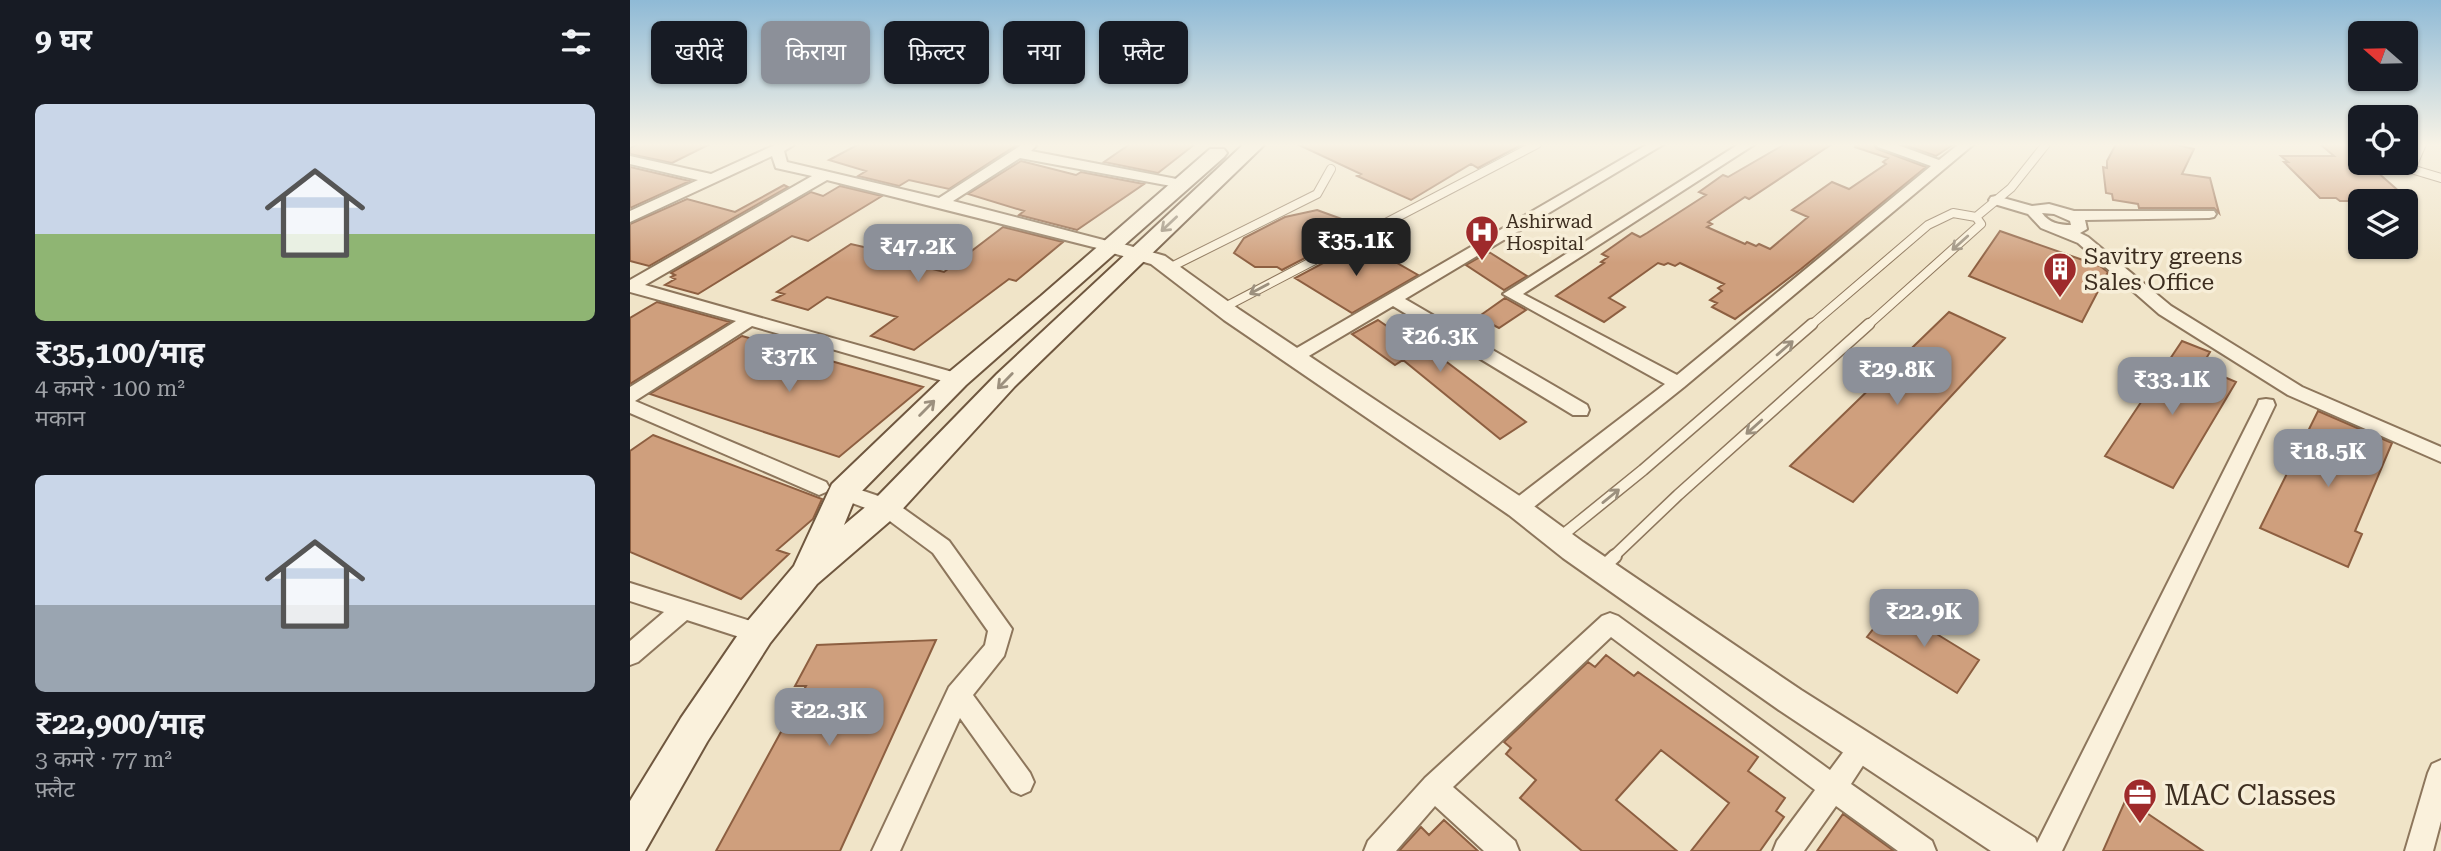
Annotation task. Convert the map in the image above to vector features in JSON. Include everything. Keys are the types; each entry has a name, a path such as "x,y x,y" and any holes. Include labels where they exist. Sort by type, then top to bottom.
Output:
{"main road":[{"path":"806,575 831,489 1182,184"},
{"path":"630,839 694,730 758,633 806,575 886,507 1006,380 1213,184"}],"street":[{"path":"630,217 702,184"},
{"path":"630,287 810,184"},
{"path":"859,184 1158,260 1223,308 1518,508 1601,569 1862,747 2022,851"},
{"path":"939,204 970,184"},
{"path":"1296,356 1589,184"},
{"path":"1678,383 1510,294 1685,184"},
{"path":"1518,508 1678,383 1918,184"},
{"path":"1996,200 2034,211 2038,208 2065,211 2077,219 2078,229 2060,230"},
{"path":"2034,211 2037,218 2083,240 2165,310 2295,390 2441,455"},
{"path":"2072,216 2209,214"},
{"path":"630,287 957,379"},
{"path":"1392,299 1580,410"},
{"path":"630,396 750,320"},
{"path":"2048,851 2266,405"},
{"path":"630,406 831,489 886,507 941,547 1000,629 996,649 958,695 886,851"},
{"path":"630,592 758,633"},
{"path":"630,655 684,609"},
{"path":"1378,851 1434,787 1611,623 1922,851"},
{"path":"958,695 1021,782"},
{"path":"1787,851 1862,747"},
{"path":"2419,851 2441,773"},
{"path":"1434,787 1504,851"}],"lane":[{"path":"1169,268 1293,208 1317,194 1323,184"},
{"path":"1223,308 1461,184"},
{"path":"1976,217 2014,184"},
{"path":"1558,538 1643,470 1928,225 1953,213 1976,217 1981,224 1678,495 1601,569"}],"building":[{"path":"630,184 684,184 630,208"},
{"path":"926,184 957,184 949,189"},
{"path":"985,184 1144,184 1077,230 1019,215 1024,211 968,194"},
{"path":"1374,184 1438,184 1411,200"},
{"path":"1711,184 1772,184 1749,199 1745,197 1708,222 1712,224 1707,227 1745,244 1759,244 1770,249 1808,217 1792,210 1830,184 1849,189 1857,184 1906,184 1735,319 1712,307 1717,303 1710,300 1722,291 1718,288 1724,284 1680,263 1675,266 1658,263 1609,298 1625,307 1604,322 1556,296 1604,263 1601,262 1608,257 1602,254 1632,233 1640,237 1706,195 1699,192"},
{"path":"2105,184 2211,184 2219,213 2214,208 2139,208 2138,204 2113,200 2112,194 2106,193"},
{"path":"2306,184 2390,184 2396,189 2348,189 2348,201 2320,198"},
{"path":"784,185 788,187 649,266 630,261 630,224 687,199 735,212"},
{"path":"840,186 882,196 808,241 792,236 698,294 665,285 675,279 671,277 675,275 671,273 811,192 823,196"},
{"path":"1317,210 1342,219 1351,234 1282,270 1277,267 1255,267 1234,253 1244,238 1285,217"},
{"path":"1003,227 1063,242 1016,281 1009,279 914,350 871,336 897,317 827,297 808,310 773,300 784,294 777,292 851,244 890,253 885,257 944,272"},
{"name":"Savitry greens Sales Office","path":"2000,231 2100,266 2108,272 2082,322 1969,276"},
{"path":"1357,245 1362,253 1371,248 1418,275 1352,313 1295,278"},
{"path":"1489,252 1527,276 1504,290 1466,265"},
{"path":"1505,298 1526,310 1499,328 1478,317"},
{"path":"657,302 730,322 630,384 630,318"},
{"path":"1949,312 2005,338 1853,502 1790,466"},
{"path":"1378,320 1397,333 1415,322 1436,335 1423,344 1526,422 1500,439 1403,360 1395,365 1352,334"},
{"path":"742,336 923,387 839,457 650,394"},
{"path":"2182,341 2210,352 2201,367 2236,382 2173,488 2105,456"},
{"path":"2318,411 2392,443 2355,531 2362,534 2348,567 2260,528"},
{"path":"653,435 822,499 813,519 777,550 789,554 741,599 630,552 630,451"},
{"path":"1891,606 1979,660 1957,693 1867,637"},
{"path":"936,640 840,851 716,851 806,686 795,686 817,645"},
{"path":"1606,655 1634,676 1638,672 1758,757 1748,771 1785,798 1776,811 1784,817 1760,851 1691,851 1729,803 1661,750 1616,800 1677,851 1582,851 1520,798 1536,780 1506,754 1511,748 1504,742 1588,662 1595,667"},
{"name":"MAC Classes","path":"2126,799 2203,851 2103,851"},
{"path":"1843,814 1894,851 1817,851"},
{"path":"1444,820 1478,851 1399,851 1421,827 1429,835"}],"place":[{"name":"Ashirwad Hospital","path":"1482,262"},
{"name":"Savitry greens Sales Office","path":"2060,299"},
{"name":"MAC Classes","path":"2140,825"}]}
